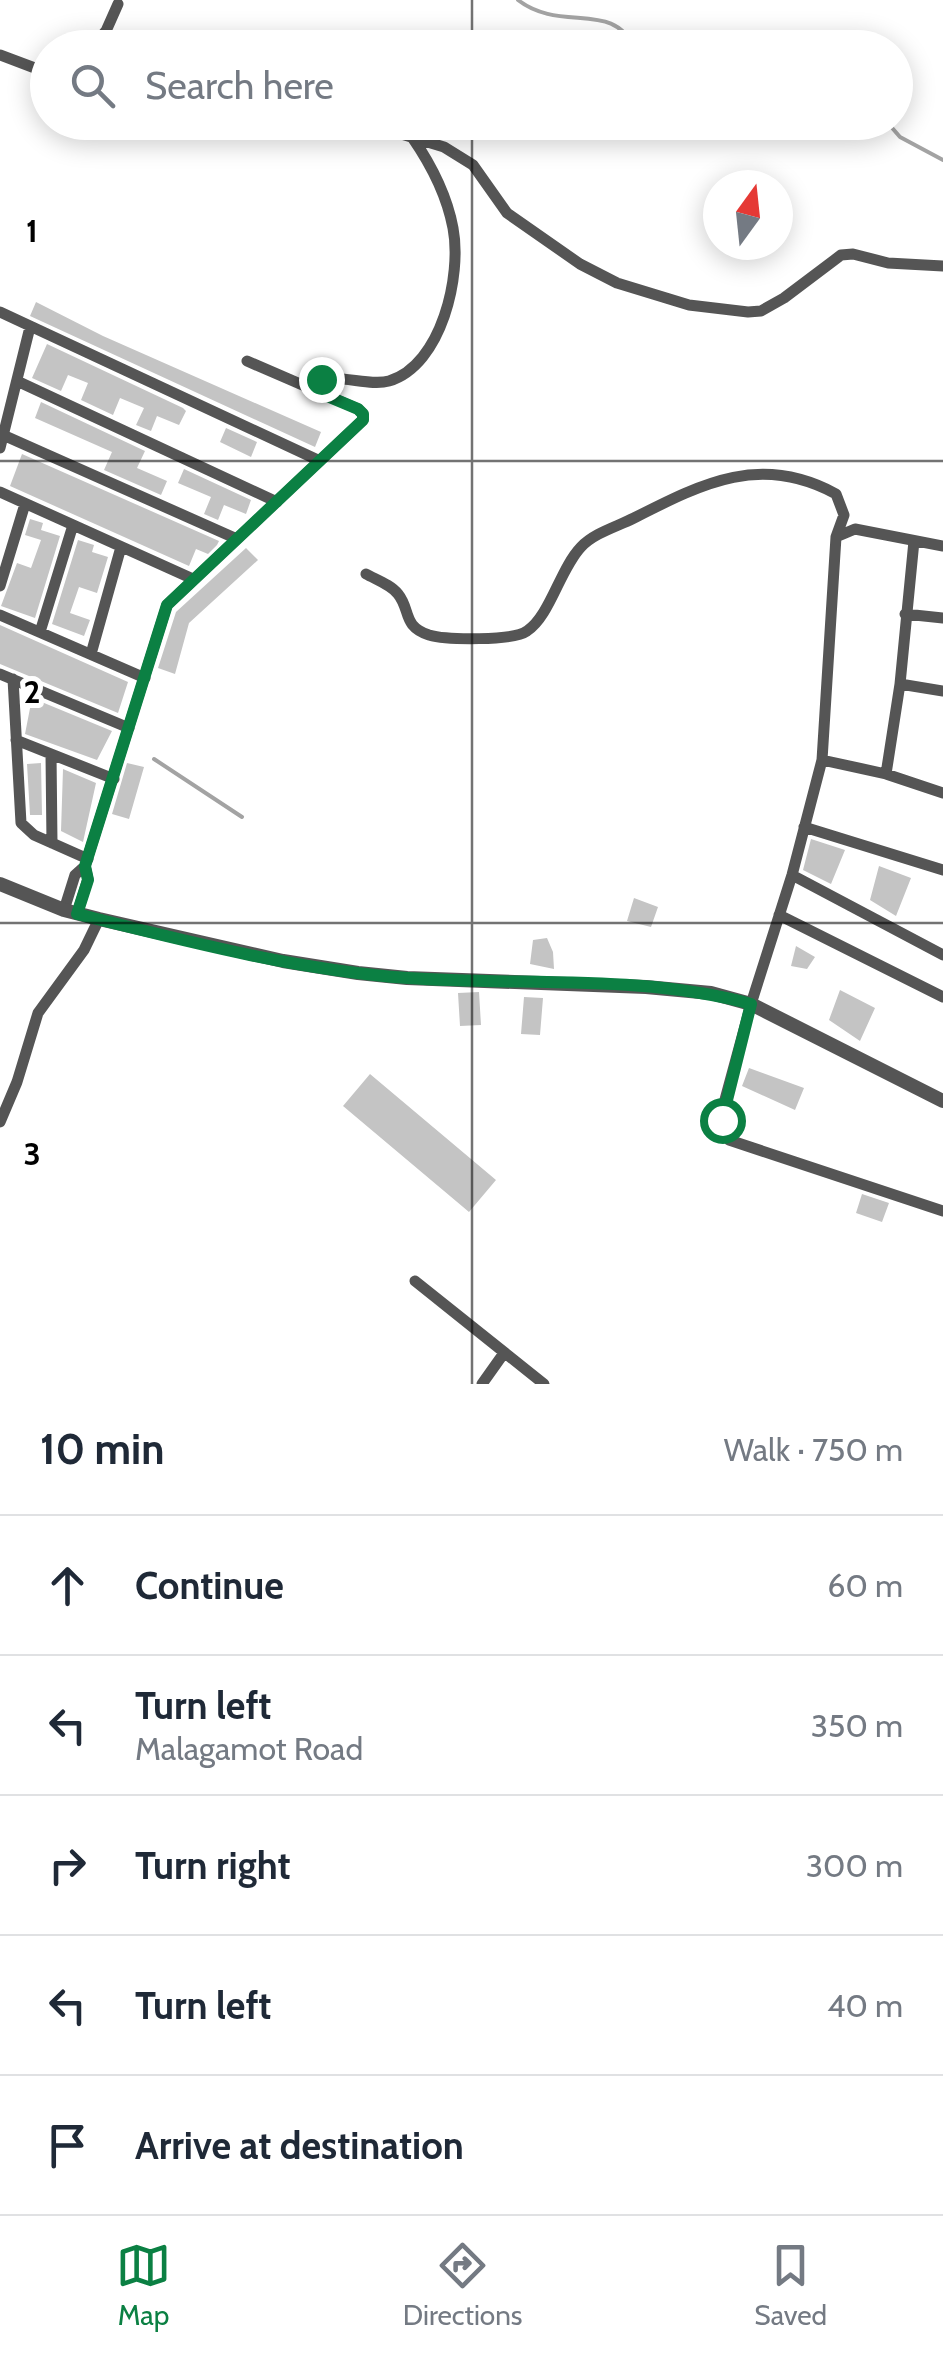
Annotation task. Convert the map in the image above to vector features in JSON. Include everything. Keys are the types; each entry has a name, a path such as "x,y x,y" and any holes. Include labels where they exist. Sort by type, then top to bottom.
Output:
{"street":[{"path":"106,30 118,4"},
{"path":"0,55 30,66"},
{"path":"308,388 321,379 378,383 394,380 424,356 440,326 456,244 432,171 414,140"},
{"path":"422,140 465,158 507,214 580,264 617,283 689,304 761,311 841,256 853,254 888,264 943,266"},
{"path":"0,312 320,461"},
{"path":"30,327 2,442 237,539"},
{"path":"71,912 88,880 86,862 167,605 362,422 363,414 247,361"},
{"path":"16,381 276,502"},
{"path":"366,574 398,594 407,619 420,631 441,637 517,636 536,623 566,566 591,538 672,498 729,476 751,473 803,480 836,494 844,514 836,538 822,760 723,1107 724,1131 730,1140 943,1211"},
{"path":"0,492 193,579"},
{"path":"0,586 25,504"},
{"path":"40,632 73,525"},
{"path":"836,538 854,529 943,546"},
{"path":"886,774 900,684 914,541"},
{"path":"90,654 121,547"},
{"path":"0,614 144,678"},
{"path":"904,614 943,618"},
{"path":"6,676 130,728"},
{"path":"6,676 16,740 21,822 34,835 86,862"},
{"path":"900,684 943,691"},
{"path":"16,740 114,780"},
{"path":"51,754 52,843"},
{"path":"822,760 943,792"},
{"path":"804,828 943,870"},
{"path":"792,875 943,955"},
{"path":"0,884 71,912 334,970 407,978 711,993 751,1004 943,1101"},
{"path":"779,915 943,997"},
{"path":"0,1122 38,1013 84,950 99,919"},
{"path":"415,1280 544,1384"},
{"path":"482,1384 504,1352"}],"building":[{"path":"36,302 103,336 321,432 315,447 30,316"},
{"path":"47,344 183,408 186,411 179,425 157,416 151,431 136,425 144,408 120,398 113,415 81,400 88,383 68,375 61,391 32,378"},
{"path":"41,402 145,451 137,468 167,481 161,495 104,470 112,452 35,418"},
{"path":"226,428 257,442 251,457 220,442"},
{"path":"22,454 219,541 208,554 196,549 189,566 10,486"},
{"path":"184,469 251,500 246,514 224,505 218,520 204,514 211,497 178,483"},
{"path":"30,519 43,523 41,530 60,536 35,618 1,606 17,563 31,568 41,540 25,535"},
{"path":"78,540 94,545 92,552 108,557 97,593 79,587 70,613 90,620 84,636 52,624"},
{"path":"246,548 258,560 189,623 175,674 158,668 176,612"},
{"path":"0,625 128,682 118,713 0,664"},
{"path":"32,698 112,731 97,760 25,734"},
{"path":"41,763 42,815 30,815 27,764"},
{"path":"127,763 144,767 129,819 112,814"},
{"path":"63,769 96,783 83,842 61,831"},
{"path":"811,839 845,850 831,884 803,870"},
{"path":"879,866 911,878 896,916 870,900"},
{"path":"634,898 658,907 651,927 627,921"},
{"path":"547,938 554,969 530,964 533,940"},
{"path":"796,946 815,957 807,969 791,966"},
{"path":"840,990 875,1008 860,1041 829,1020"},
{"path":"479,992 481,1025 460,1026 458,993"},
{"path":"524,997 543,998 540,1035 521,1034"},
{"path":"749,1068 804,1088 795,1110 742,1086"},
{"path":"370,1074 496,1180 469,1212 343,1106"},
{"path":"862,1194 889,1203 882,1222 856,1213"}],"waterway":[{"path":"518,0 551,15 600,20 620,30"},
{"path":"906,140 943,160"},
{"path":"154,759 242,817"}],"route":[{"path":"321,379 308,388 358,409 363,420 167,605 85,866 88,880 77,914 334,970 407,978 646,987 711,993 751,1004 722,1120"}]}
